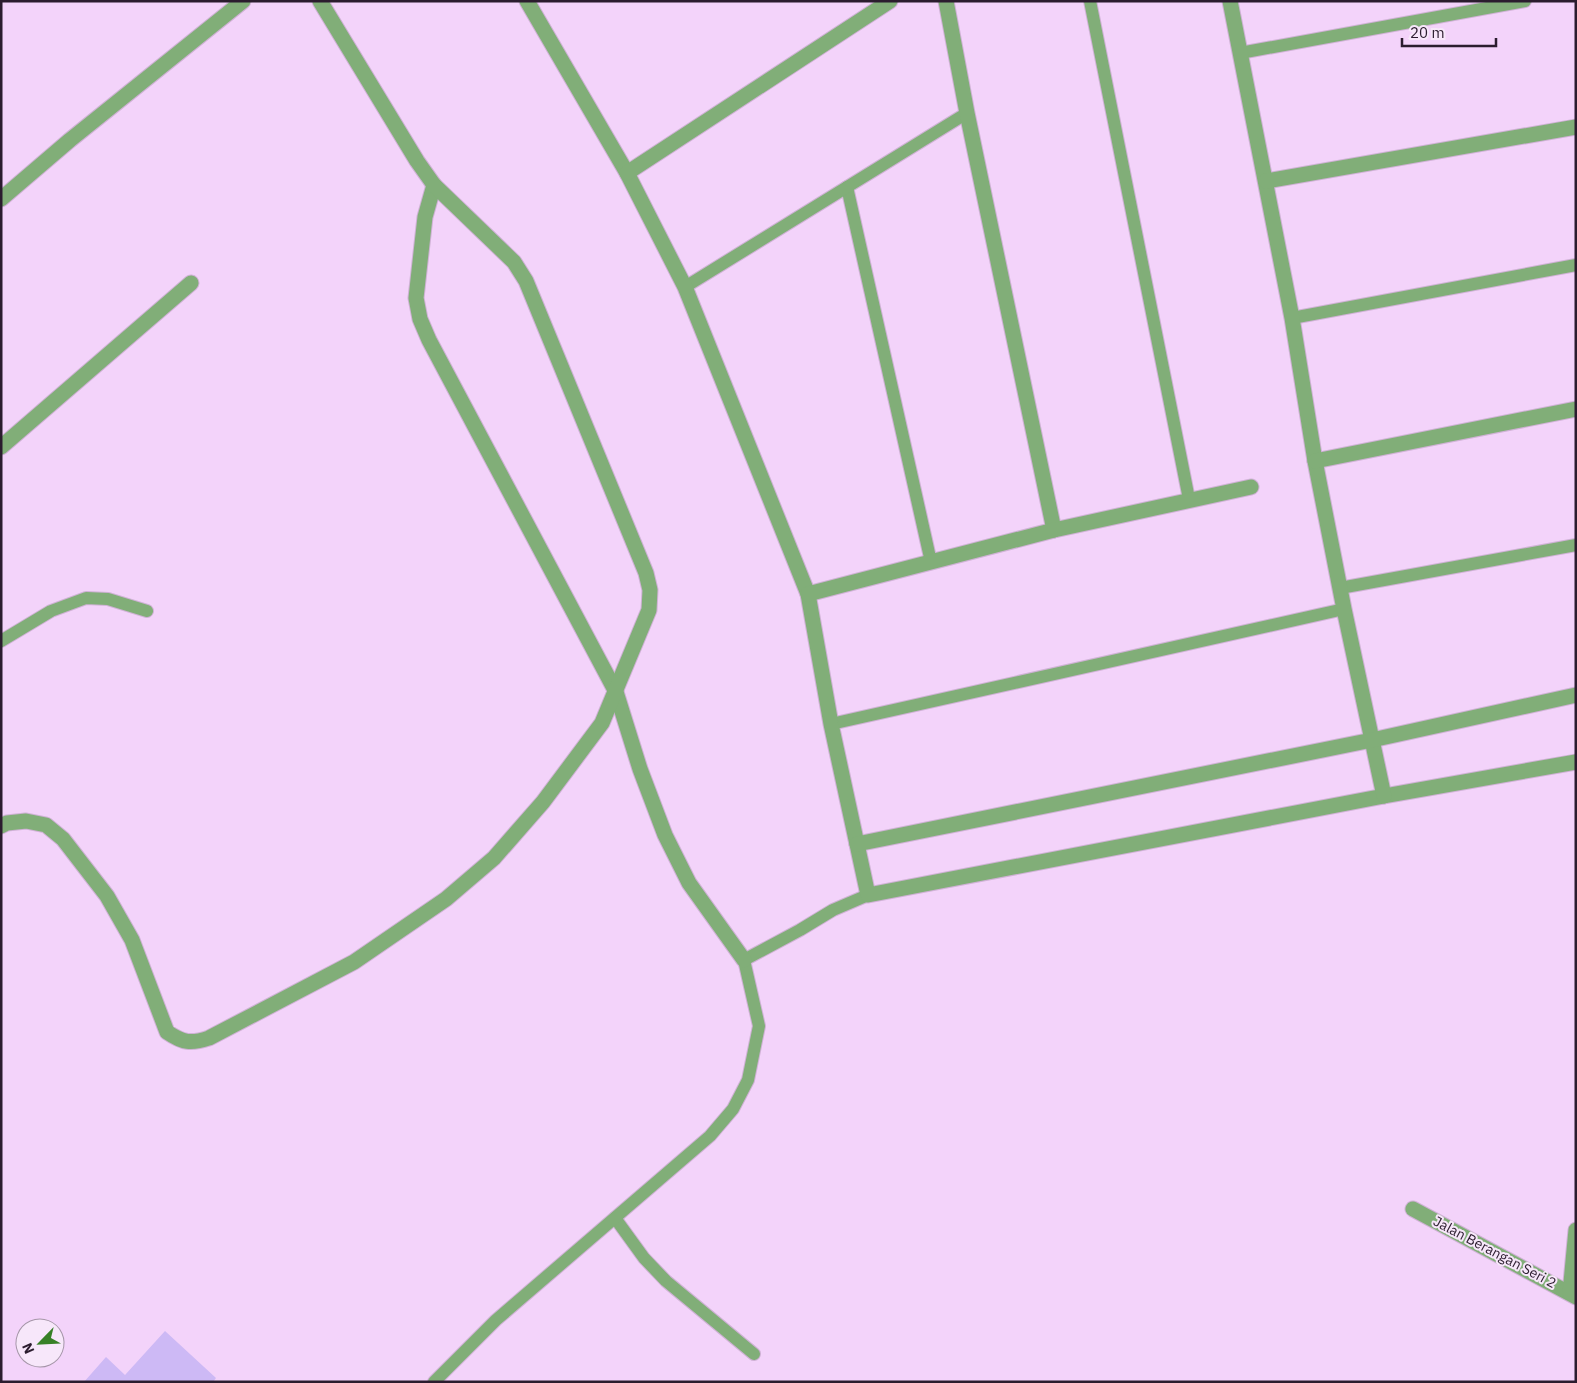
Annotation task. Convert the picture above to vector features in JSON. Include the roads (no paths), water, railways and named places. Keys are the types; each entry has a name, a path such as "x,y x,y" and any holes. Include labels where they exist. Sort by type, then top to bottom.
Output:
{"street":[{"path":"1,199 70,140 243,1"},
{"path":"1,826 7,823 26,821 46,825 63,839 107,896 132,940 168,1032 179,1040 195,1042 209,1038 354,962 446,899 494,858 544,802 602,723 649,610 650,590 646,572 526,281 514,262 500,247 434,185 320,1"},
{"path":"527,1 627,172 685,287 808,594 831,724 868,895 1384,796 1576,762"},
{"path":"627,172 890,1"},
{"path":"946,1 967,113 1054,530"},
{"path":"1230,1 1292,318 1315,461 1384,796"},
{"path":"1266,181 1576,126"},
{"path":"434,185 425,217 416,298 420,318 429,340 616,692 640,769 665,835 689,883 744,960"},
{"path":"1,447 191,283"},
{"path":"1315,461 1576,409"},
{"path":"808,594 1054,530 1251,487"},
{"path":"857,844 1372,740 1576,695"},
{"name":"Jalan Berangan Seri 2","path":"1414,1209 1573,1295"},
{"path":"1573,1295 1576,1230"}],"lane":[{"path":"1090,1 1189,499"},
{"path":"1240,53 1525,1"},
{"path":"685,287 967,113"},
{"path":"847,187 931,562"},
{"path":"1292,318 1576,265"},
{"path":"1340,588 1576,545"},
{"path":"1,641 51,611 86,598 108,599 146,611"},
{"path":"831,724 1344,609"},
{"path":"434,1382 496,1320 710,1136 733,1109 748,1080 759,1026 744,960 833,910 868,895"},
{"path":"615,1218 644,1258 666,1281 754,1354"}]}
